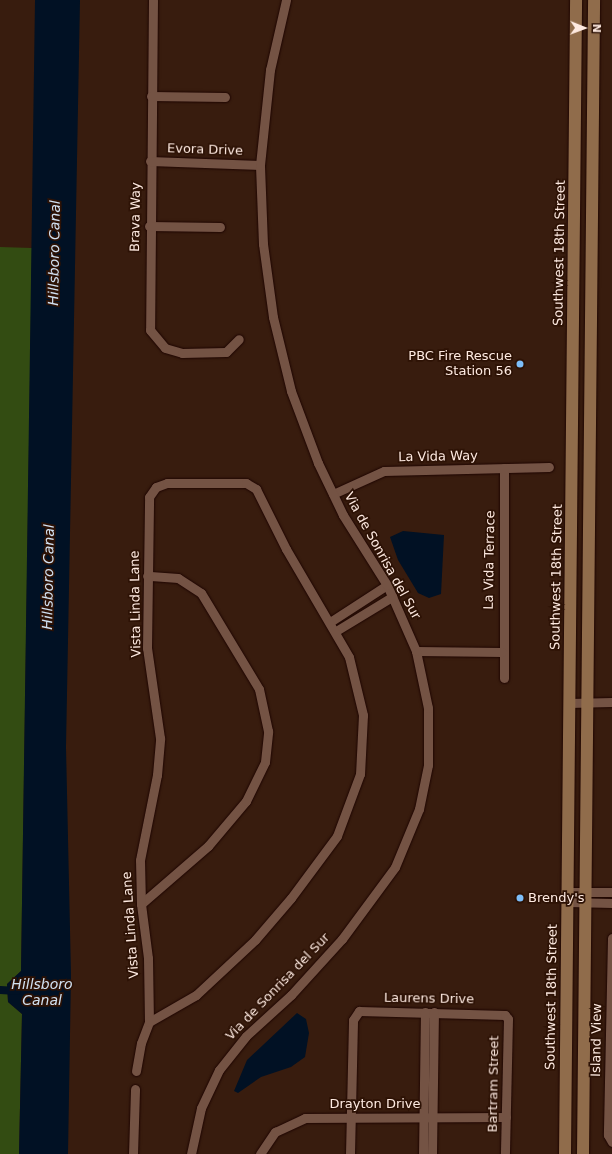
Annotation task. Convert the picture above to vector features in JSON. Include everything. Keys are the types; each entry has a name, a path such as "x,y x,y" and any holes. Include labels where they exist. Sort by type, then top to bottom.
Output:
{"main road":[{"name":"Southwest 18th Street","path":"565,1154 576,0"},
{"path":"582,1154 594,0"}],"street":[{"name":"Brava Way","path":"153,0 148,318 156,340 164,348 182,353 226,352 239,339"},
{"name":"Via de Sonrisa del Sur","path":"191,1154 201,1108 219,1070 246,1036 291,995 342,940 383,886 405,846 419,809 429,748 428,708 416,651 386,585 333,494 302,424 280,352 263,244 260,165 270,70 286,0"},
{"path":"151,96 225,97"},
{"name":"Evora Drive","path":"150,161 260,165"},
{"path":"149,226 220,227"},
{"name":"La Vida Way","path":"333,494 384,471 549,467"},
{"name":"La Vida Terrace","path":"504,468 502,652 504,678"},
{"name":"Vista Linda Lane","path":"136,1071 141,1043 149,1022 148,958 141,904 140,854 157,775 160,738 147,648 148,503 156,487 167,483 246,483 256,489 286,549 336,631 354,672 363,715 360,774 347,816 314,870 254,940 196,995 149,1022"},
{"path":"141,904 208,846 246,801 265,762 268,731 259,689 201,593 178,578 147,576"},
{"path":"330,622 386,585"},
{"path":"336,631 392,597"},
{"path":"416,651 502,652"},
{"path":"569,703 612,702"},
{"path":"567,897 585,897 612,892"},
{"path":"585,897 612,903"},
{"name":"Island View","path":"612,938 608,1135 612,1142"},
{"name":"Laurens Drive","path":"351,1117 354,1014 359,1011 505,1015"},
{"path":"423,1154 428,1117 430,1012"},
{"name":"Bartram Street","path":"505,1015 508,1019 505,1154"},
{"path":"133,1154 135,1089"},
{"name":"Drayton Drive","path":"260,1154 270,1137 292,1121 311,1117 506,1117"},
{"path":"350,1154 351,1117"},
{"path":"428,1117 432,1154"}],"green space":[{"path":"0,247 32,248 21,971 7,984 8,1002 22,1014 19,1154 0,1154"}],"water":[{"name":"Hillsboro Canal","path":"35,0 80,0 66,747 71,975 68,1154 19,1154 22,1014 8,1002 7,984 21,971"},
{"path":"403,531 444,535 441,594 429,598 418,593 398,560 390,537"},
{"path":"297,1013 306,1019 309,1033 305,1057 291,1067 261,1077 238,1093 234,1091 247,1060"}],"waterway":[{"path":"0,990 17,991"}],"place":[{"name":"PBC Fire Rescue Station 56","path":"520,364"},
{"name":"Brendy's","path":"520,898"}]}
